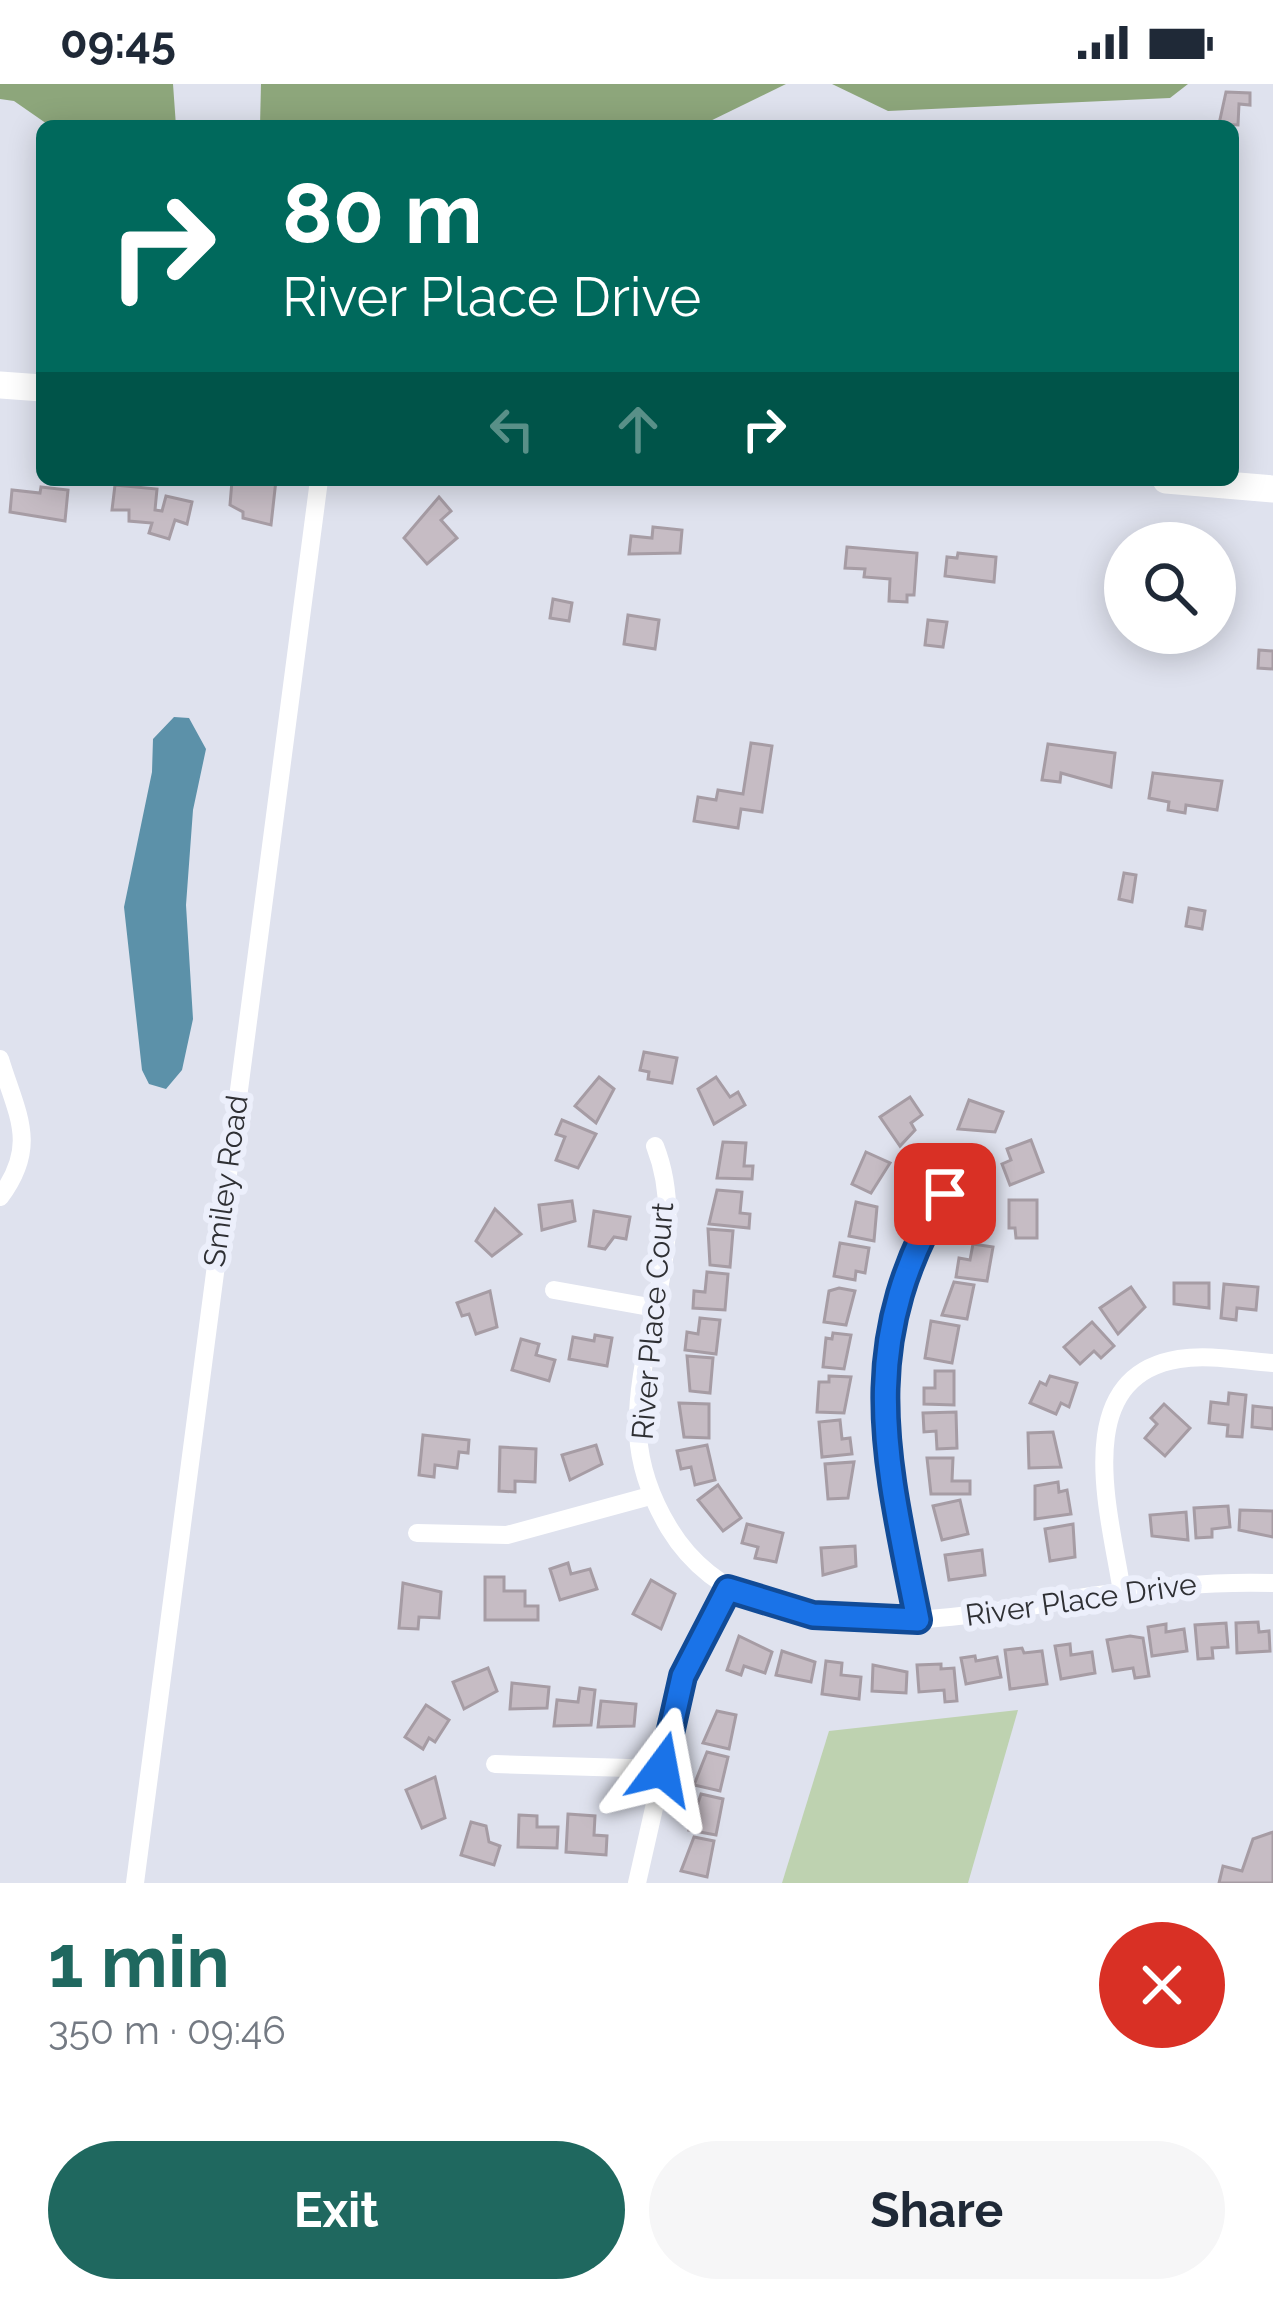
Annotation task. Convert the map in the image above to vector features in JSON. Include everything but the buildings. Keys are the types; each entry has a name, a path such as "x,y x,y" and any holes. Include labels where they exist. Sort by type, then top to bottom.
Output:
{"main road":[{"path":"0,385 36,388"},
{"path":"1237,486 1273,489"}],"street":[{"name":"Smiley Road","path":"136,1883 318,486"},
{"path":"0,1059 25,1145 19,1171 0,1197"},
{"name":"River Place Court","path":"650,1496 639,1418 668,1203 655,1146"},
{"path":"918,1620 884,1436 884,1384 895,1299 945,1194"},
{"path":"554,1290 655,1309"},
{"path":"1122,1592 1102,1459 1104,1432 1125,1390 1154,1366 1174,1360 1273,1363"},
{"path":"416,1533 507,1535 650,1496"},
{"name":"River Place Drive","path":"650,1496 682,1549 728,1589 813,1615 918,1620 1217,1581 1273,1583"},
{"path":"637,1883 683,1676 728,1589"},
{"path":"495,1764 662,1769"}],"green space":[{"path":"0,84 173,84 176,120 41,120 14,101 0,99"},
{"path":"261,84 786,84 712,120 260,120"},
{"path":"832,84 1188,84 1170,98 888,111"},
{"path":"1018,1710 968,1883 782,1883 829,1731"}],"water":[{"path":"174,717 189,718 206,749 193,810 186,905 193,1019 182,1070 166,1089 149,1084 142,1070 124,907 152,772 153,739"}],"route":[{"path":"662,1769 683,1676 728,1589 769,1606 813,1615 918,1620 884,1436 884,1384 895,1299 926,1225 945,1194"}]}
